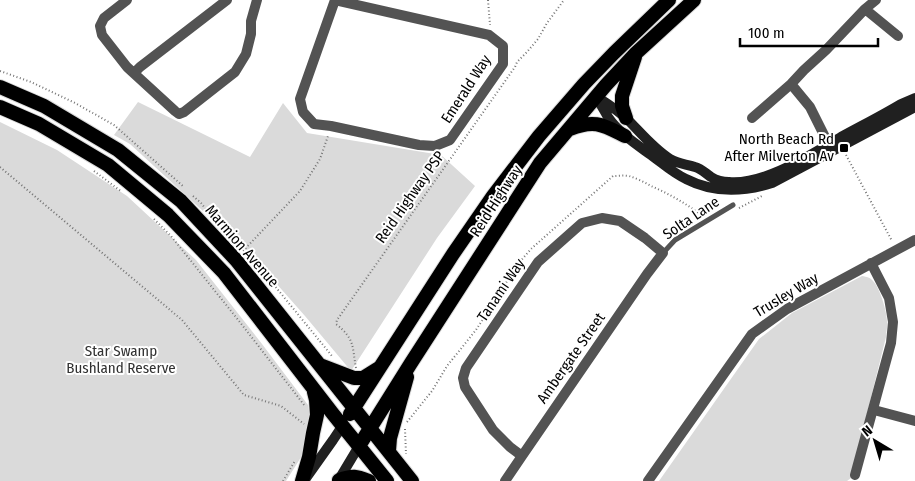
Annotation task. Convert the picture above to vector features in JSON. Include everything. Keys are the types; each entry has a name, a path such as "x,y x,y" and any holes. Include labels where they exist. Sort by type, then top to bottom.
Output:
{"highway":[{"name":"Reid Highway","path":"343,426 492,196 539,136 584,84 669,0"},
{"name":"Reid Highway","path":"359,446 540,163 596,97 636,54 694,0"},
{"path":"539,136 558,124 580,105 596,97 614,53"},
{"path":"626,118 622,106 622,96 636,54"},
{"name":"Marmion Avenue","path":"0,87 44,106 118,150 181,201 236,260 412,481"},
{"name":"Marmion Avenue","path":"0,107 39,124 108,165 168,215 224,273 387,481"},
{"path":"567,130 589,123 600,125 625,136"},
{"path":"389,451 390,438 411,363"},
{"path":"319,365 354,378 363,378 379,368"},
{"path":"302,481 317,416 313,388"},
{"path":"338,480 357,476 369,481"}],"main road":[{"path":"596,97 610,104 671,160 678,164 697,167 711,177 730,182 756,180 767,176 915,107"},
{"path":"596,97 609,118 625,136 671,170 685,179 705,187 725,190 747,190 772,183 901,104 915,98"},
{"path":"302,481 343,426"},
{"path":"338,480 359,446"}],"street":[{"path":"127,0 104,18 100,26 102,35 127,67 179,114 236,72 246,54 257,0"},
{"path":"134,73 227,0"},
{"name":"Emerald Way","path":"335,0 489,35 503,46 504,64 450,140 435,146 419,145 314,124 304,112 300,99 335,0"},
{"path":"752,118 791,84 876,0"},
{"path":"865,9 898,36"},
{"path":"791,84 810,107 830,148"},
{"name":"Tanami Way","path":"522,456 510,447 494,430 464,387 463,378 466,368 538,262 582,223 602,218 620,221 663,253"},
{"name":"Trusley Way","path":"648,481 752,334 787,309 915,240"},
{"name":"Ambergate Street","path":"504,481 663,253"},
{"path":"855,475 891,343 893,322 889,298 871,263"},
{"path":"874,410 915,420"}],"lane":[{"name":"Solta Lane","path":"663,253 675,240 733,205"}],"path":[{"path":"488,0 489,35"},
{"name":"Reid Highway PSP","path":"354,378 356,369 352,340 336,324 337,320 517,62 538,39 564,0"},
{"path":"242,252 300,191 320,159 331,126"},
{"path":"844,150 897,250"},
{"path":"0,167 182,320 244,395 281,406 308,426"},
{"path":"91,168 127,197"},
{"path":"149,214 171,236 239,321 305,407 306,412"},
{"path":"258,269 274,284 334,358"},
{"path":"405,427 405,453 407,457"}],"green space":[{"path":"138,102 250,157 283,103 307,133 441,155 475,186 437,238 351,371 252,256 130,144 114,135"},
{"name":"Star Swamp Bushland Reserve","path":"0,122 57,150 127,196 196,260 308,405 311,423 305,451 286,481 0,481"},
{"path":"862,276 868,277 876,284 887,317 887,325 886,337 851,478 847,481 659,481 759,339 792,313"}],"place":[{"name":"North Beach Rd After Milverton Av","path":"844,148"}]}
